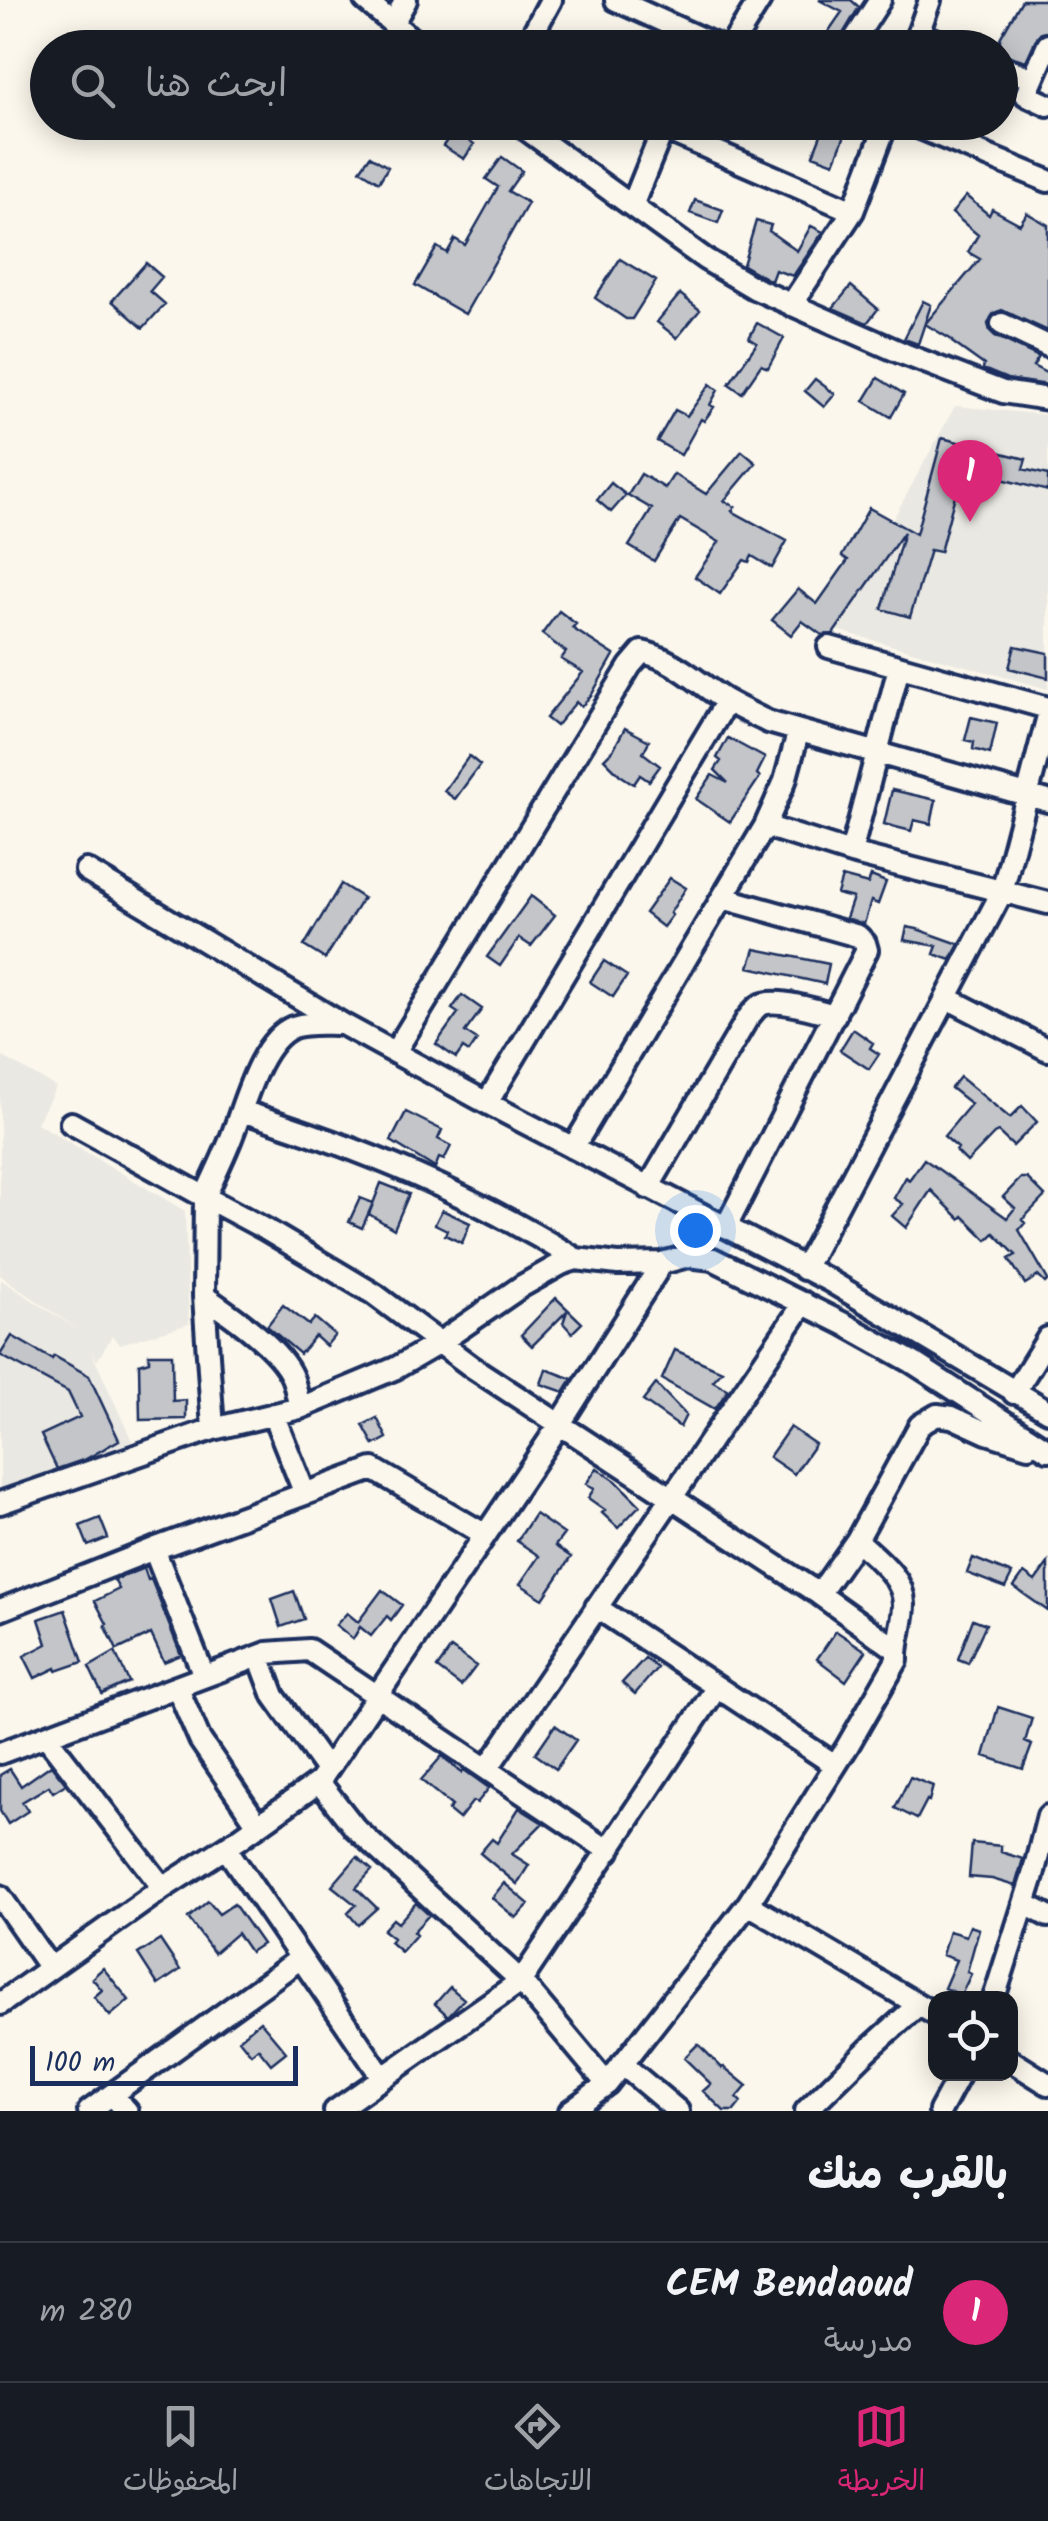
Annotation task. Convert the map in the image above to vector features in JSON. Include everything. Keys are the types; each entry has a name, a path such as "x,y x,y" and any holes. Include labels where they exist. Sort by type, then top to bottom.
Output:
{"street":[{"path":"366,0 401,30"},
{"path":"393,23 406,0"},
{"path":"535,30 552,0"},
{"path":"616,0 682,30"},
{"path":"658,19 670,0"},
{"path":"741,30 760,0"},
{"path":"861,30 880,0"},
{"path":"919,30 930,0"},
{"path":"1048,45 1026,95 1048,105"},
{"path":"1018,73 1033,79"},
{"path":"541,140 705,260 754,288 904,354 1003,392 1048,399"},
{"path":"632,206 652,140"},
{"path":"688,140 853,211"},
{"path":"791,305 853,211 881,140"},
{"path":"949,140 1048,181"},
{"path":"1002,324 1048,346"},
{"path":"829,647 1048,708"},
{"path":"395,1052 642,652 653,654 726,701 768,722 1048,801"},
{"path":"850,853 899,667"},
{"path":"487,1103 726,701"},
{"path":"804,1268 1002,892 1048,716"},
{"path":"573,1148 765,826 785,782 798,732"},
{"path":"765,826 850,853 1048,903"},
{"path":"86,870 344,1024 804,1268 1048,1411"},
{"path":"722,898 858,936 867,950 726,1227"},
{"path":"947,998 1048,1050"},
{"path":"648,1188 758,1006 787,1004 835,1016"},
{"path":"213,1429 204,1296 205,1197 261,1061 290,1028 312,1023 344,1024"},
{"path":"241,1111 354,1148 435,1182 576,1259 618,1264 662,1264 688,1256 713,1259 912,1362 1047,1450"},
{"path":"71,1124 265,1229 374,1294 439,1343 896,1649"},
{"path":"0,1503 213,1429 300,1408 396,1368 522,1286 576,1259"},
{"path":"0,2004 323,1776 560,1424 662,1264"},
{"path":"204,1296 267,1345 291,1374 300,1408"},
{"path":"488,1769 804,1303"},
{"path":"1014,1393 1048,1338"},
{"path":"273,1414 305,1494"},
{"path":"819,1594 858,1540 920,1425 937,1416 952,1418 987,1434 1047,1450"},
{"path":"0,1610 373,1469 484,1534"},
{"path":"570,2111 607,2084 748,1904 897,1660 904,1601 895,1576 858,1540"},
{"path":"154,1550 204,1676"},
{"path":"596,1607 835,1765"},
{"path":"0,1754 267,1652 309,1650 609,1851"},
{"path":"259,1656 274,1696 355,1828 521,1981 607,2084"},
{"path":"177,1686 200,1740 258,1825"},
{"path":"335,2111 521,1981 717,1687"},
{"path":"46,1736 163,1888"},
{"path":"996,1991 1048,1816"},
{"path":"226,1848 382,2077"},
{"path":"0,1896 50,1968"},
{"path":"748,1904 927,2010 868,2050 806,2111"},
{"path":"1024,1904 1048,1916"},
{"path":"90,2111 301,1958"},
{"path":"622,2064 678,2111"},
{"path":"1018,2065 1048,2084"},
{"path":"940,2111 956,2081"},
{"path":"112,2095 128,2111"}],"shaded area":[{"path":"955,406 1048,415 1048,689 833,629"},
{"path":"0,1055 56,1087 37,1123 185,1211 189,1324 120,1344 112,1336 97,1361 91,1351 132,1441 0,1495 0,1279 80,1331 0,1275"}],"building":[{"path":"819,0 851,0 859,7 846,30 830,30 842,12"},
{"path":"1022,0 1048,0 1048,31 1036,39 1026,61 1018,59 1018,30 1005,30"},
{"path":"447,140 468,140 474,144 464,159 443,146"},
{"path":"819,140 843,140 834,163 813,155"},
{"path":"370,156 388,167 379,182 360,170"},
{"path":"502,157 522,171 508,191 528,203 465,314 415,285 437,247 447,253 455,239 465,245 498,187 486,179"},
{"path":"966,196 989,215 992,209 1020,224 1027,213 1048,225 1048,331 1002,310 994,313 988,324 995,336 1039,357 1033,366 1048,374 1048,385 1007,379 983,369 984,365 952,340 925,324 980,259 968,252 978,235 952,213"},
{"path":"695,200 723,210 718,223 690,213"},
{"path":"756,221 771,225 769,231 797,251 811,226 823,232 793,276 775,270 771,281 743,265"},
{"path":"620,259 656,281 632,319 595,298"},
{"path":"146,263 162,277 150,291 165,304 143,328 112,301"},
{"path":"851,286 878,309 867,323 833,308"},
{"path":"680,294 700,310 677,338 657,322"},
{"path":"923,301 931,305 918,344 904,339"},
{"path":"757,323 784,338 768,368 761,365 742,393 729,384 757,343 749,338"},
{"path":"878,378 904,394 891,417 864,401"},
{"path":"815,379 835,394 824,407 805,391"},
{"path":"710,384 718,390 710,405 714,407 704,421 701,419 681,455 657,441 675,410 687,416"},
{"path":"942,438 1026,459 1023,469 1048,475 1048,491 962,469 940,552 930,550 910,617 882,609 904,532 833,634 822,635 802,621 791,635 772,620 798,589 817,604 848,560 842,556 869,508 916,534"},
{"path":"742,451 756,463 724,501 735,507 732,511 787,541 772,568 752,556 749,562 744,560 720,594 695,577 719,542 680,519 654,561 629,546 652,509 628,495 641,474 665,488 674,474 706,494"},
{"path":"611,483 626,495 611,512 597,500"},
{"path":"559,611 576,624 572,628 614,655 592,694 581,707 576,702 556,726 546,718 583,672 561,659 566,652 542,634"},
{"path":"1015,646 1048,653 1048,678 1009,668"},
{"path":"971,717 997,723 990,754 973,749 974,742 965,740"},
{"path":"625,728 649,741 643,753 660,766 649,781 640,775 634,784 604,759"},
{"path":"728,738 765,758 757,774 760,777 730,822 696,799 712,775 728,783 715,770"},
{"path":"469,756 480,765 455,799 444,791"},
{"path":"892,790 936,800 931,824 914,820 911,831 884,824"},
{"path":"871,876 886,882 878,904 871,901 864,924 846,918 853,898 837,894 842,877 868,884"},
{"path":"670,878 686,888 663,927 645,913"},
{"path":"341,884 363,898 325,959 304,946"},
{"path":"531,896 555,915 531,946 519,938 500,966 487,957"},
{"path":"907,927 959,944 951,960 934,954 937,946 904,940"},
{"path":"755,949 829,964 825,984 749,967"},
{"path":"604,961 627,976 613,997 590,982"},
{"path":"462,995 482,1009 465,1032 477,1040 469,1052 463,1048 456,1058 436,1044 458,1013 452,1009"},
{"path":"853,1029 873,1043 870,1048 879,1054 869,1069 840,1050"},
{"path":"960,1077 1010,1118 1022,1106 1037,1122 1013,1146 998,1132 994,1134 967,1162 944,1136 971,1104 951,1088"},
{"path":"406,1112 442,1130 438,1139 451,1146 435,1168 391,1141"},
{"path":"924,1159 1007,1218 1015,1208 1003,1197 1021,1178 1027,1178 1045,1196 1022,1220 1025,1223 1019,1230 1048,1280 1045,1283 1038,1276 1025,1284 1009,1259 1016,1255 994,1233 987,1240 931,1190 906,1228 892,1216 903,1204 894,1198 906,1177 909,1180"},
{"path":"381,1183 409,1194 394,1229 369,1214"},
{"path":"360,1198 373,1203 362,1228 349,1222"},
{"path":"442,1210 470,1223 462,1243 445,1235 447,1230 435,1224"},
{"path":"556,1298 582,1323 572,1333 563,1323 567,1311 532,1346 521,1335"},
{"path":"283,1305 309,1325 315,1318 335,1335 326,1346 315,1336 300,1354 267,1326"},
{"path":"12,1336 89,1376 119,1440 86,1459 57,1469 41,1435 80,1417 68,1392 0,1355"},
{"path":"675,1350 722,1371 713,1381 728,1390 715,1409 662,1379"},
{"path":"149,1354 172,1354 173,1401 186,1400 186,1419 140,1420 139,1364 149,1361"},
{"path":"546,1369 572,1379 564,1392 541,1384"},
{"path":"656,1384 686,1415 680,1427 643,1401"},
{"path":"377,1418 387,1438 374,1445 363,1425"},
{"path":"790,1427 815,1444 794,1474 769,1457"},
{"path":"597,1468 640,1505 618,1528 602,1513 605,1510 588,1498 594,1489 586,1484"},
{"path":"535,1514 564,1534 555,1546 571,1557 543,1599 520,1584 539,1556 517,1541"},
{"path":"100,1518 108,1538 88,1546 80,1526"},
{"path":"973,1558 1012,1574 1005,1588 967,1573"},
{"path":"1048,1563 1048,1611 1014,1587 1024,1573 1035,1581"},
{"path":"144,1568 181,1655 164,1662 151,1634 117,1650 95,1601 119,1589 114,1580"},
{"path":"382,1590 402,1605 371,1636 360,1627 353,1639 336,1625 347,1613 358,1622"},
{"path":"294,1591 304,1619 281,1627 272,1599"},
{"path":"65,1610 83,1662 35,1678 24,1656 47,1644 39,1619"},
{"path":"973,1619 986,1624 968,1663 958,1659"},
{"path":"836,1631 866,1651 846,1681 817,1659"},
{"path":"451,1648 476,1666 461,1686 437,1668"},
{"path":"115,1652 129,1682 102,1694 89,1667"},
{"path":"645,1658 657,1668 635,1694 622,1683"},
{"path":"998,1707 1032,1718 1025,1742 1032,1745 1023,1769 984,1756"},
{"path":"555,1725 576,1740 556,1769 535,1754"},
{"path":"442,1756 489,1788 459,1819 448,1810 452,1806 421,1780"},
{"path":"51,1765 66,1784 53,1792 49,1786 22,1802 28,1811 8,1824 0,1811 0,1775 10,1769 21,1786"},
{"path":"910,1777 933,1786 917,1819 895,1808"},
{"path":"519,1808 543,1823 512,1854 529,1865 517,1884 480,1853 492,1839 497,1843"},
{"path":"972,1843 1001,1846 1001,1852 1023,1859 1015,1886 969,1877"},
{"path":"357,1857 372,1870 356,1888 377,1908 358,1925 348,1913 356,1905 332,1886"},
{"path":"504,1883 529,1904 516,1918 492,1898"},
{"path":"208,1901 219,1914 234,1904 262,1944 250,1952 237,1933 214,1953 188,1918"},
{"path":"416,1903 429,1915 401,1952 383,1930 393,1919 398,1923"},
{"path":"970,1926 979,1929 967,1972 971,1974 963,1991 951,1991 944,1988 956,1960 942,1955 949,1931 966,1936"},
{"path":"160,1940 180,1970 158,1985 138,1954"},
{"path":"103,1968 129,2000 110,2016 94,1997 102,1990 92,1978"},
{"path":"450,1987 464,1999 448,2016 435,2004"},
{"path":"260,2021 286,2052 271,2064 258,2048 251,2054 239,2039"},
{"path":"698,2044 747,2086 737,2098 741,2102 734,2111 724,2111 703,2091 711,2084 684,2058"}],"place":[{"name":"CEM Bendaoud","path":"970,522"}]}
